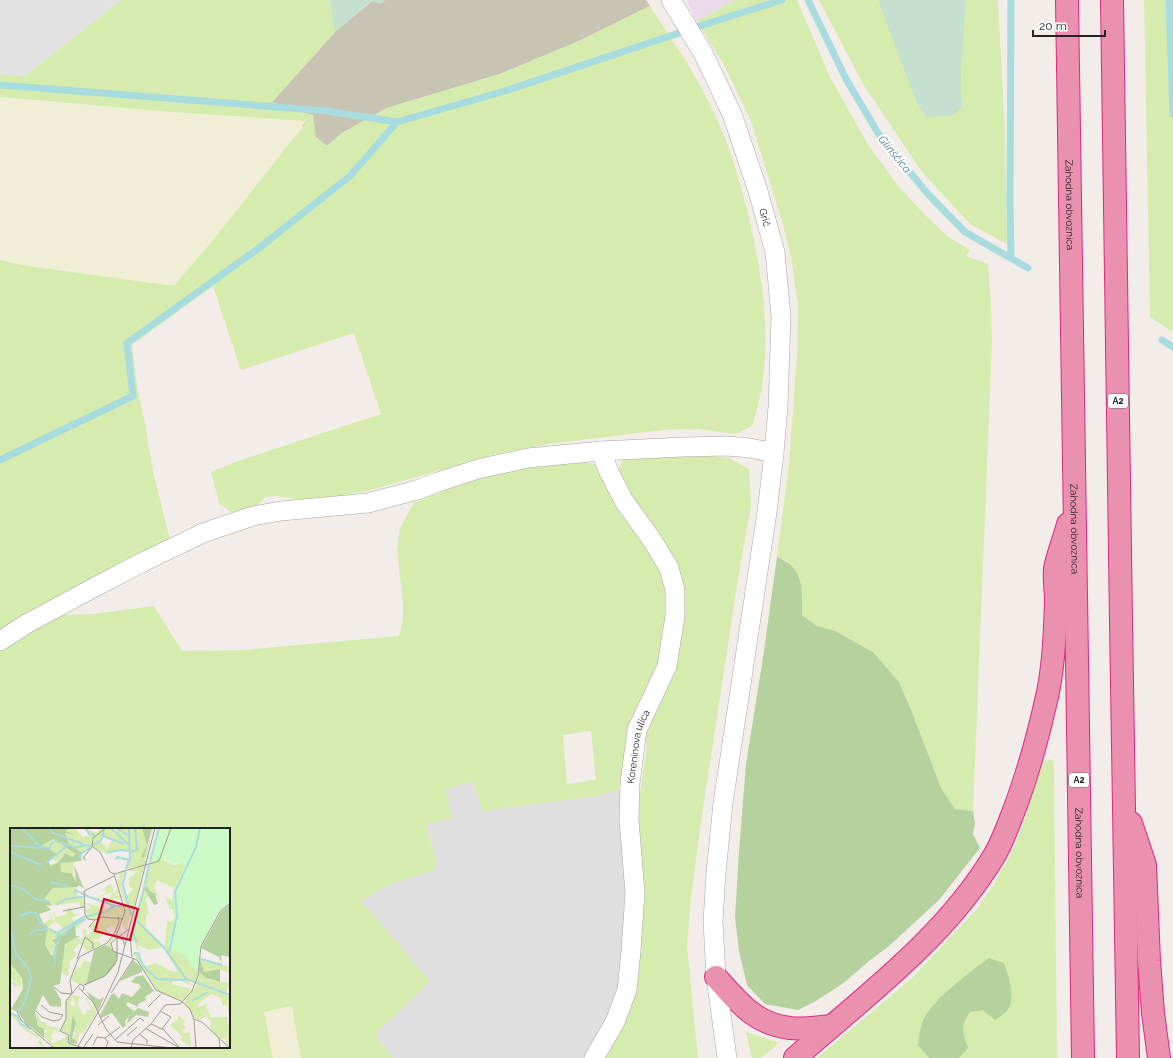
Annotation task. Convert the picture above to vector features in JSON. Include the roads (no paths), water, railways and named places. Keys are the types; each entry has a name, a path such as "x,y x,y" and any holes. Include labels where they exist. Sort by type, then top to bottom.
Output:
{"highway":[{"name":"Zahodna obvoznica","path":"1067,0 1084,1058"},
{"name":"A2","path":"1112,0 1128,1058"},
{"path":"795,1058 890,976 940,927 969,893 994,856 1002,840 1021,791 1033,754 1048,691 1054,645 1056,600 1055,569 1075,502"},
{"path":"1124,803 1145,865 1149,962 1158,1058"},
{"path":"716,977 746,1010 761,1020 775,1025 792,1028 831,1026"}],"street":[{"name":"Grič","path":"675,7 696,42 732,114 758,191 775,252 781,316 778,407 774,453 723,802 713,921 716,977 728,1058"},
{"path":"0,641 28,623 141,563 203,534 253,516 281,511 368,502 417,490 478,469 528,458 601,451 728,446 750,448 774,453"},
{"name":"Koreninova ulica","path":"594,1058 615,1022 626,990 632,952 635,893 629,820 630,783 637,730 667,666 675,616 675,590 669,568 624,501 609,472 601,451"}],"waterway":[{"path":"0,460 133,396 127,343 259,248 350,176 397,122 505,91 782,0"},
{"name":"Glinščica","path":"808,0 846,79 878,133 927,193 965,232 1028,268"},
{"path":"1011,0 1011,258"},
{"path":"1169,0 1173,114"},
{"path":"0,85 327,111 397,122"},
{"name":"Glinščica","path":"1162,340 1173,347"}]}
